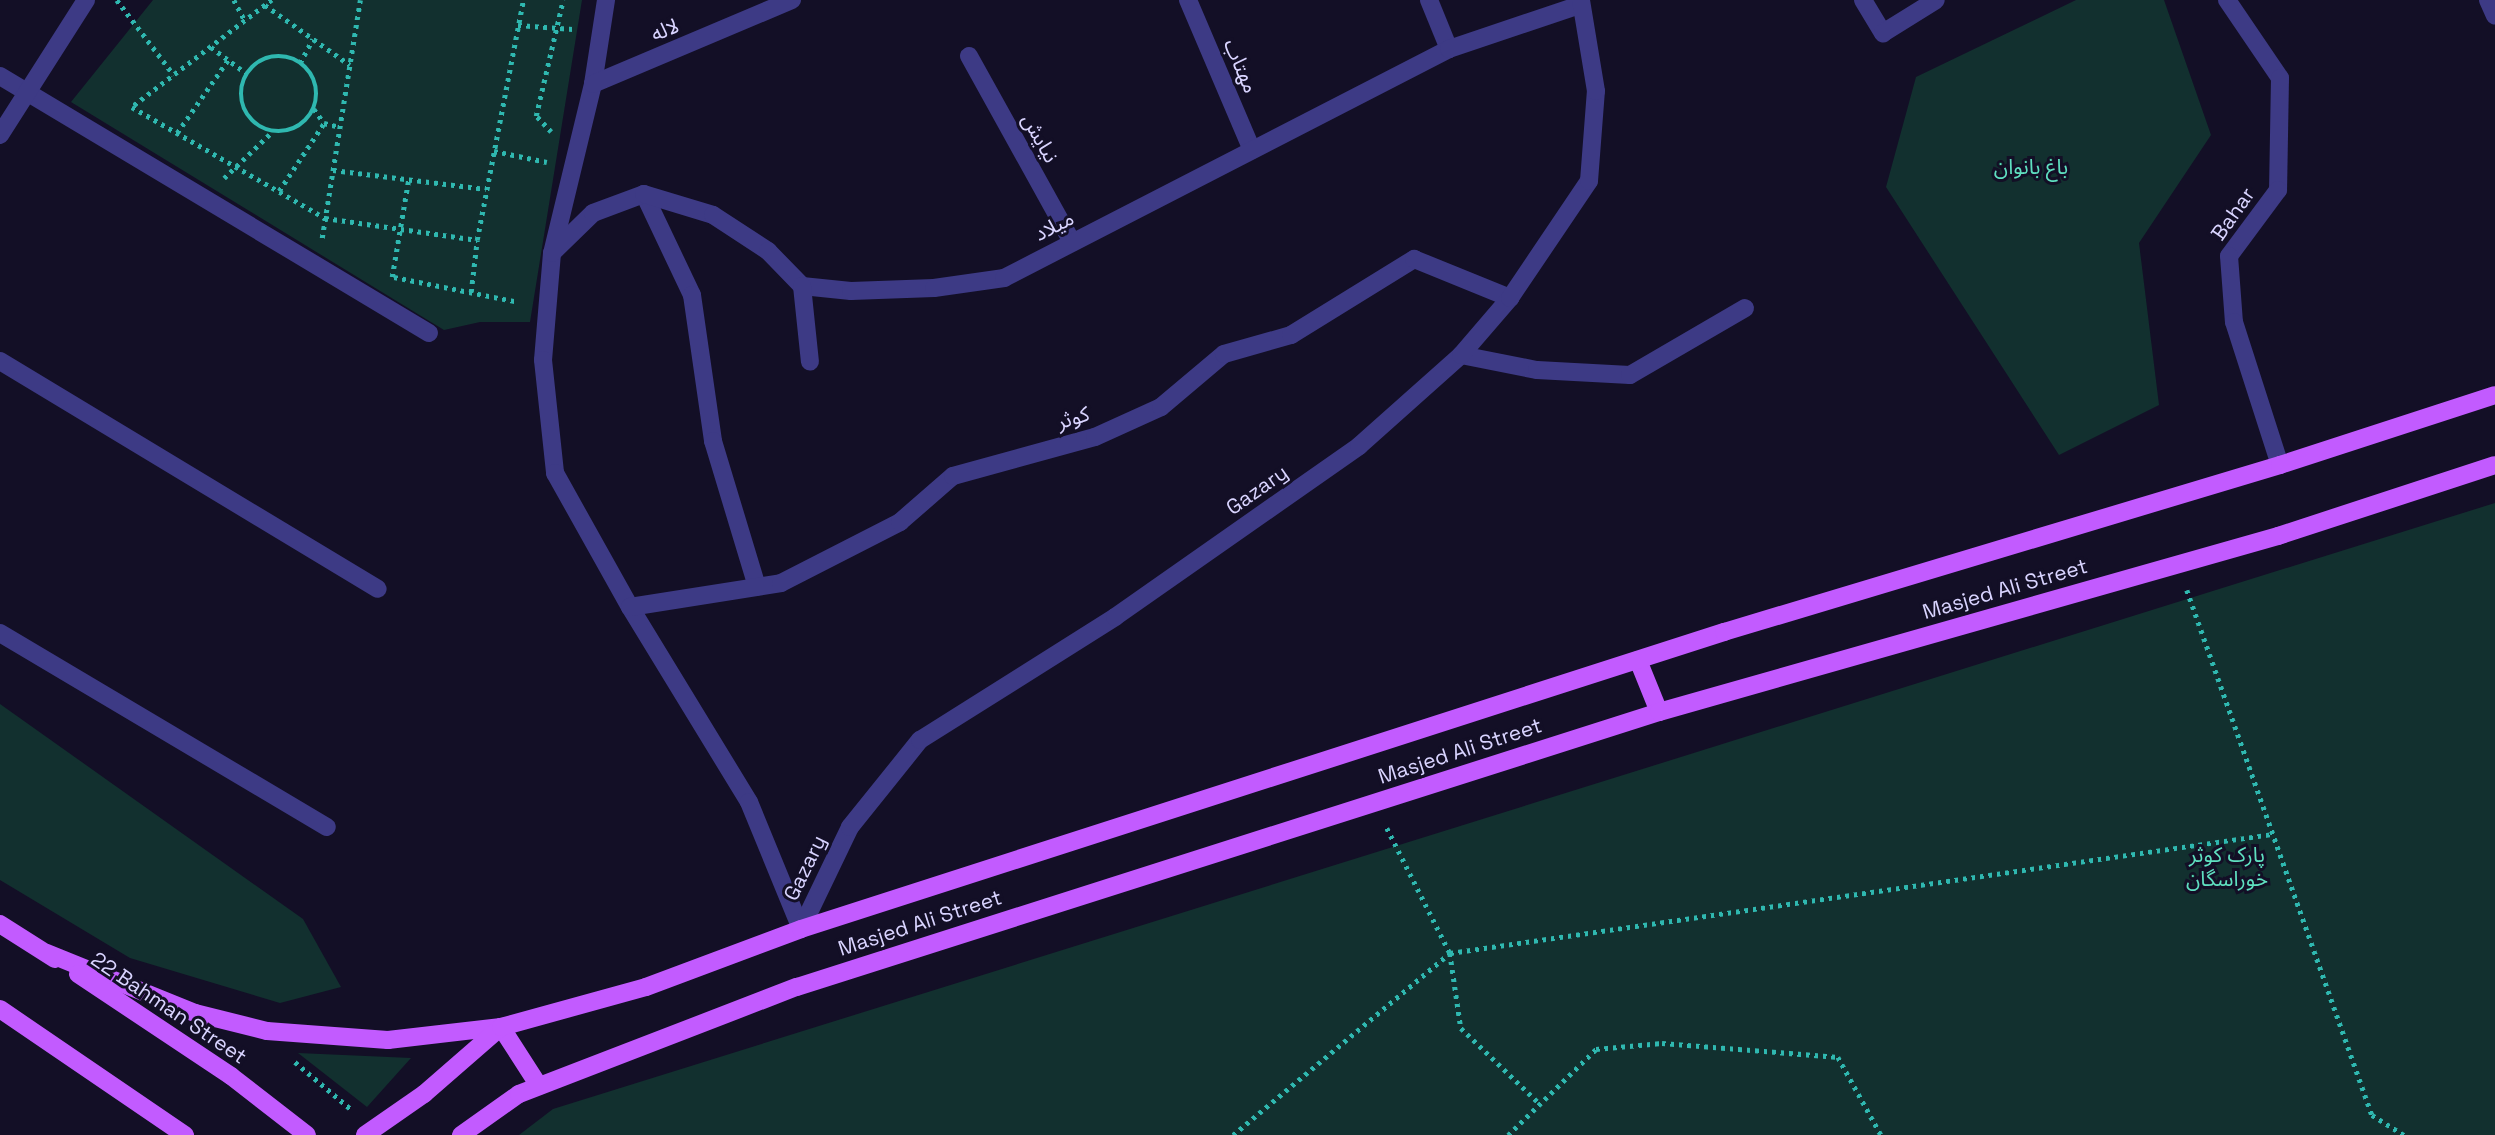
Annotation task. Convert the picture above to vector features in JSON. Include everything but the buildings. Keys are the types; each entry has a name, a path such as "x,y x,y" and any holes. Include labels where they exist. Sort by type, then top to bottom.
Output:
{"main road":[{"name":"Masjed Ali Street","path":"47,953 195,1013 255,1028 324,1038 388,1040 501,1027 646,987 801,929 1638,660 2280,465 2495,395"},
{"name":"Masjed Ali Street","path":"461,1135 519,1094 797,986 1659,712 2178,564 2495,465"},
{"path":"1638,660 1659,712"},
{"name":"22 Bahman Street","path":"0,924 231,1076 307,1135"},
{"path":"0,1009 185,1135"},
{"path":"370,1132 424,1094 501,1027 539,1086"}],"street":[{"path":"0,135 86,0"},
{"path":"606,0 604,32 593,85 552,253 543,360 555,473 629,607 749,802 801,929"},
{"name":"لاله","path":"593,85 792,0"},
{"name":"مهتاب","path":"1188,0 1252,150"},
{"path":"1429,0 1449,48"},
{"path":"1863,0 1883,33 1936,0"},
{"name":"Bahar","path":"2227,0 2280,78 2278,190 2229,256 2234,322 2280,465"},
{"path":"2488,0 2495,16"},
{"name":"میلاد","path":"802,286 850,291 920,289 1004,278 1449,48 1581,2"},
{"name":"Gazary","path":"801,929 850,827 920,740 1115,617 1348,454 1461,355 1510,298 1589,181 1596,91 1581,2"},
{"name":"نیایش","path":"969,56 1072,242"},
{"path":"0,76 210,199 429,333"},
{"path":"552,253 593,213 644,194 713,215 768,251 802,286 810,362"},
{"path":"644,194 692,295 713,441 757,587"},
{"name":"کوثر","path":"629,607 781,583 900,522 953,476 1095,437 1161,407 1224,354 1291,335 1414,259 1510,298"},
{"path":"1461,355 1537,370 1630,375 1745,308"},
{"path":"0,361 378,589"},
{"path":"0,633 327,827"}],"path":[{"path":"117,0 174,75"},
{"path":"234,0 245,20"},
{"path":"272,0 132,107 325,218 477,240"},
{"path":"325,218 360,0"},
{"path":"471,292 486,189 523,0"},
{"path":"549,141 552,130 536,116 563,0"},
{"path":"265,5 350,65"},
{"path":"518,25 604,32"},
{"path":"300,63 313,39"},
{"path":"211,47 230,57 246,74"},
{"path":"177,133 230,57"},
{"path":"289,57 300,63 316,83 314,109 297,128 272,132 259,127 243,109 246,74 265,59 289,57"},
{"path":"314,109 324,124 340,127"},
{"path":"279,191 324,124"},
{"path":"210,199 233,165 272,132"},
{"path":"494,151 573,168"},
{"path":"541,174 546,151"},
{"path":"333,170 409,177 486,189"},
{"path":"392,277 409,177"},
{"path":"380,275 521,302 523,289"},
{"path":"2178,564 2372,1115 2404,1135"},
{"path":"1374,802 1450,953 1461,1028 1539,1103"},
{"path":"1233,1135 1450,953 2273,834"},
{"path":"255,1028 370,1132"},
{"path":"1508,1135 1596,1049 1662,1042 1838,1057 1881,1135"}],"green space":[{"path":"153,0 582,0 530,322 480,322 444,330 71,102"},
{"name":"باغ بانوان","path":"2076,0 2164,0 2211,135 2139,243 2159,405 2059,455 1886,187 1916,77"},
{"name":"پارک کوثر خوراسگان","path":"2495,503 2495,1135 519,1135 553,1109"},
{"path":"0,704 303,919 341,987 280,1003 130,958 0,880"},
{"path":"298,1053 411,1058 367,1107"}]}
